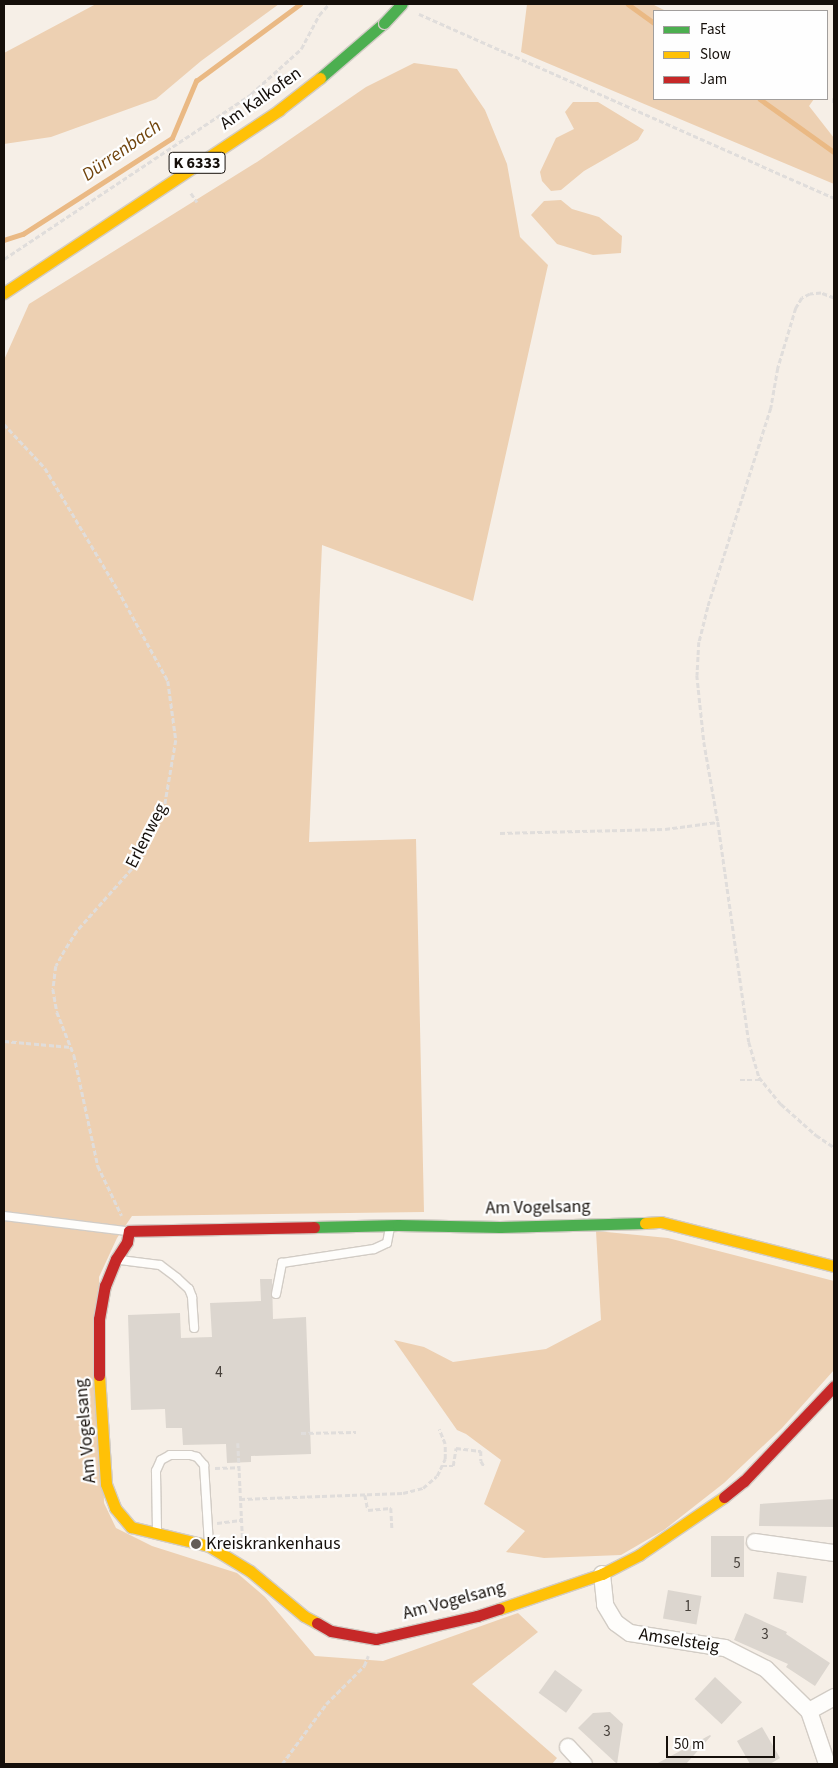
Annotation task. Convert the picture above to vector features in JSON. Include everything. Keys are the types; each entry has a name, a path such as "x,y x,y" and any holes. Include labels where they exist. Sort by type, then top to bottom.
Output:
{"street":[{"name":"Am Kalkofen","path":"4,294 279,110 322,77 384,24 402,4"},
{"name":"Am Vogelsang","path":"834,1266 661,1222 500,1227 390,1225 129,1231 126,1242 116,1259 105,1286 99,1319 98,1365 106,1484 115,1508 131,1527 209,1546 250,1571 304,1616 332,1631 376,1639 477,1616 602,1574 661,1542 718,1503 744,1482 834,1386"},
{"path":"755,1542 834,1553"},
{"name":"Amselsteig","path":"602,1574 605,1605 616,1623 630,1634 725,1648 766,1669 809,1711 828,1764"},
{"path":"809,1711 834,1697"},
{"path":"568,1747 584,1764"}],"lane":[{"path":"4,1216 129,1231"},
{"path":"276,1294 282,1263 374,1249 387,1243 390,1225"},
{"path":"116,1259 160,1266 177,1278 189,1289 192,1297 194,1328"},
{"path":"158,1534 156,1471 161,1460 170,1455 190,1454 197,1457 204,1465 209,1546"}],"path":[{"path":"4,259 251,94 301,48 319,16 329,4"},
{"path":"412,11 834,198"},
{"path":"834,98 834,104"},
{"path":"834,298 821,293 810,294 802,298 796,308 778,368 771,408 708,607 700,642 698,675 704,742 718,822 749,1042 762,1080 781,1104 816,1135 834,1147"},
{"name":"Erlenweg","path":"4,424 45,468 118,590 168,681 176,740 164,810 132,869 77,931 56,966 53,989 56,1004 71,1047 98,1166 129,1231"},
{"path":"500,833 665,829 718,822"},
{"path":"4,1041 71,1047"},
{"path":"740,1080 762,1080"},
{"path":"240,1499 402,1493 422,1488 437,1476 445,1459 445,1444 438,1429"},
{"path":"302,1433 356,1432"},
{"path":"238,1443 244,1547"},
{"path":"442,1466 453,1466 456,1448 481,1451 481,1461 484,1466"},
{"path":"204,1469 239,1467"},
{"path":"365,1495 368,1510 391,1508 392,1529"},
{"path":"208,1524 241,1520"},
{"path":"282,1764 326,1704 364,1666 376,1639"}],"shaded area":[{"path":"96,4 279,4 201,61 156,99 51,137 4,144 4,53"},
{"path":"527,4 652,4 664,10 653,10 653,100 813,100 809,106 834,138 834,184 521,52"},
{"path":"414,63 457,69 485,110 507,164 520,237 548,265 473,601 322,545 309,842 416,839 424,1212 132,1216 117,1238 99,1277 104,1503 116,1528 152,1546 237,1573 265,1597 315,1656 383,1661 518,1613 538,1632 472,1684 557,1758 552,1764 4,1764 4,360 29,304 257,162 366,87"},
{"path":"573,102 598,102 644,130 638,140 584,171 561,190 551,191 542,181 540,172 556,138 574,129 565,112"},
{"path":"561,200 572,209 599,217 622,236 621,253 593,255 557,244 531,215 544,201"},
{"path":"596,1231 668,1238 834,1281 834,1370 782,1428 724,1483 664,1530 621,1555 544,1558 506,1552 525,1531 484,1504 501,1460 466,1434 457,1430 394,1340 424,1347 453,1362 546,1349 601,1320"}],"building":[{"path":"260,1279 272,1279 273,1319 306,1317 311,1454 251,1456 251,1462 227,1463 226,1444 183,1445 182,1428 166,1428 165,1409 131,1410 128,1315 180,1313 181,1338 212,1337 210,1303 261,1301"},
{"path":"834,1499 834,1527 759,1526 760,1504"},
{"path":"711,1536 744,1536 744,1577 711,1577"},
{"path":"777,1572 807,1576 803,1603 773,1599"},
{"path":"668,1590 701,1596 696,1624 663,1619"},
{"path":"745,1613 787,1632 786,1634 830,1663 815,1686 786,1667 788,1664 734,1640"},
{"path":"555,1670 583,1690 566,1713 539,1693"},
{"path":"715,1677 742,1702 722,1724 695,1699"},
{"path":"610,1712 623,1724 617,1764 578,1728 593,1713"},
{"path":"762,1727 780,1758 770,1764 750,1764 737,1741"},
{"path":"710,1735 686,1764 656,1764"}],"waterway":[{"name":"Dürrenbach","path":"4,240 23,234 172,138 196,81 300,4"},
{"name":"Dürrenbach","path":"628,4 653,22"},
{"name":"Dürrenbach","path":"761,100 834,152"}],"traffic: fast":[{"path":"384,23 402,4"},
{"path":"320,78 384,23"},
{"path":"314,1227 398,1225 500,1227 645,1223"}],"traffic: slow":[{"path":"4,293 279,110 320,78"},
{"path":"645,1223 661,1222 834,1266"},
{"path":"99,1375 106,1484 115,1508 131,1527 209,1546 250,1571 304,1616 317,1623"},
{"path":"499,1609 602,1574 639,1555 724,1497"}],"traffic: jam":[{"path":"99,1375 99,1319 105,1286 116,1259 127,1242 129,1231 314,1227"},
{"path":"724,1497 744,1481 834,1386"},
{"path":"317,1623 331,1631 376,1639 477,1616 499,1609"}],"place":[{"name":"Kreiskrankenhaus","path":"196,1544"}]}
